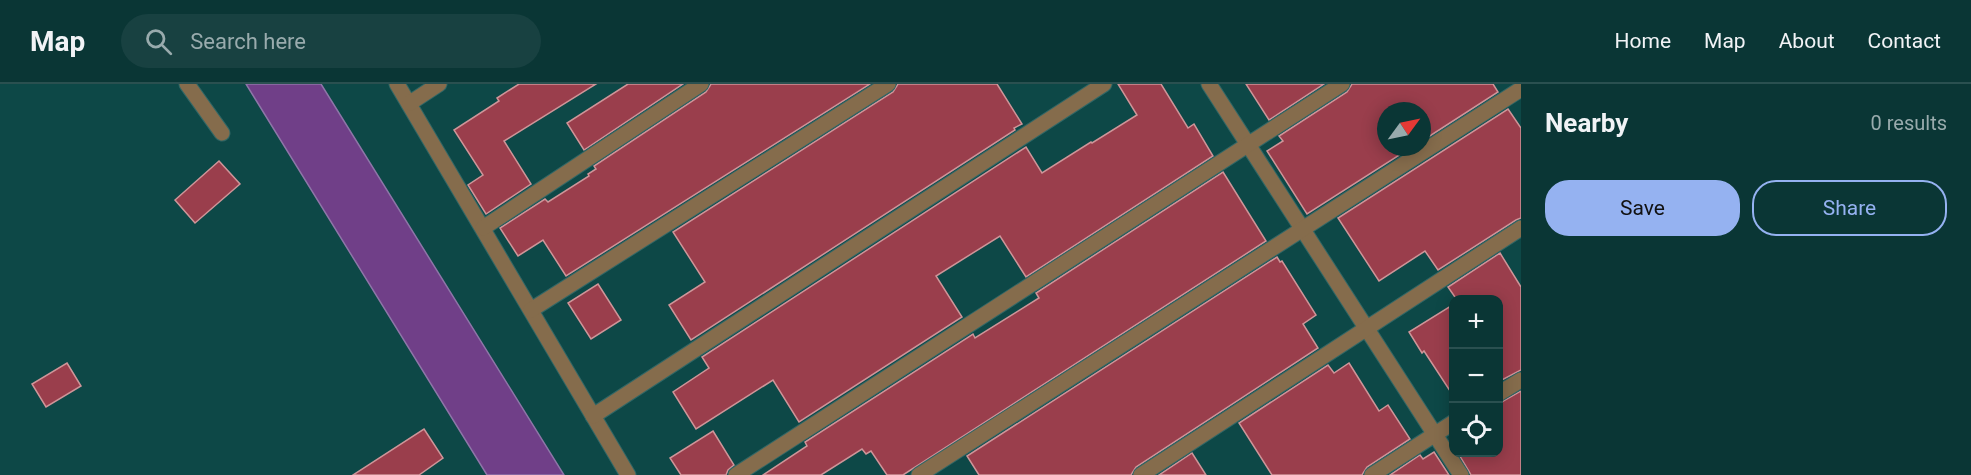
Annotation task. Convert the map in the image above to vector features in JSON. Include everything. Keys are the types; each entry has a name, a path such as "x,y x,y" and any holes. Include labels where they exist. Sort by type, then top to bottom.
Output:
{"street":[{"path":"187,84 222,133"},
{"path":"397,84 628,475"},
{"path":"410,103 439,84"},
{"path":"483,228 701,84"},
{"path":"531,310 888,84"},
{"path":"593,416 1104,84"},
{"path":"1209,84 1461,475"},
{"path":"736,475 1342,84"},
{"path":"919,475 1521,89"},
{"path":"1141,475 1521,228"},
{"path":"1503,391 1521,380"},
{"path":"1372,475 1449,425"}],"shaded area":[{"path":"246,84 321,84 564,475 487,475"}],"building":[{"path":"519,84 596,84 504,141 531,184 486,214 468,185 483,175 454,130 499,101 497,98"},
{"path":"628,84 683,84 584,150 567,123"},
{"path":"711,84 870,84 566,276 543,240 518,256 500,228 545,199 548,202 589,176 588,174 596,169 594,166 706,92"},
{"path":"898,84 997,84 1022,124 691,340 669,305 705,282 673,232 893,92"},
{"path":"1118,84 1161,84 1188,128 1194,124 1213,156 1026,277 1000,236 936,276 962,317 799,422 773,380 696,429 673,392 709,368 702,357 1026,147 1042,173 1137,115"},
{"path":"1246,84 1324,84 1269,120"},
{"path":"1352,84 1493,84 1498,92 1431,135 1431,102 1377,102 1377,156 1398,156 1307,214 1267,151 1283,141 1279,136 1347,92"},
{"path":"1508,109 1521,128 1521,218 1438,270 1425,251 1379,281 1338,218"},
{"path":"219,161 240,184 195,223 175,200"},
{"path":"1223,172 1266,241 903,475 887,475 871,451 866,454 862,449 821,475 763,475 807,446 805,442 973,334 975,338 1039,298 1036,293"},
{"path":"1500,253 1521,287 1521,370 1503,379 1503,295 1454,295 1448,287"},
{"path":"1277,257 1280,262 1282,261 1316,315 1303,324 1318,348 1136,467 1131,475 979,475 967,456"},
{"path":"598,284 621,320 591,339 568,303"},
{"path":"1449,307 1449,389 1424,351 1422,353 1409,332"},
{"path":"67,363 81,386 46,407 32,384"},
{"path":"1349,363 1379,411 1388,405 1410,439 1367,467 1362,475 1272,475 1239,423 1328,365 1334,373"},
{"path":"1521,391 1521,475 1471,475 1460,457 1503,457 1503,401"},
{"path":"424,429 443,458 419,475 353,475"},
{"path":"713,431 734,465 726,475 681,475 670,458"},
{"path":"1434,452 1449,475 1390,475 1420,455 1423,459"},
{"path":"1192,453 1206,475 1159,475"}]}
